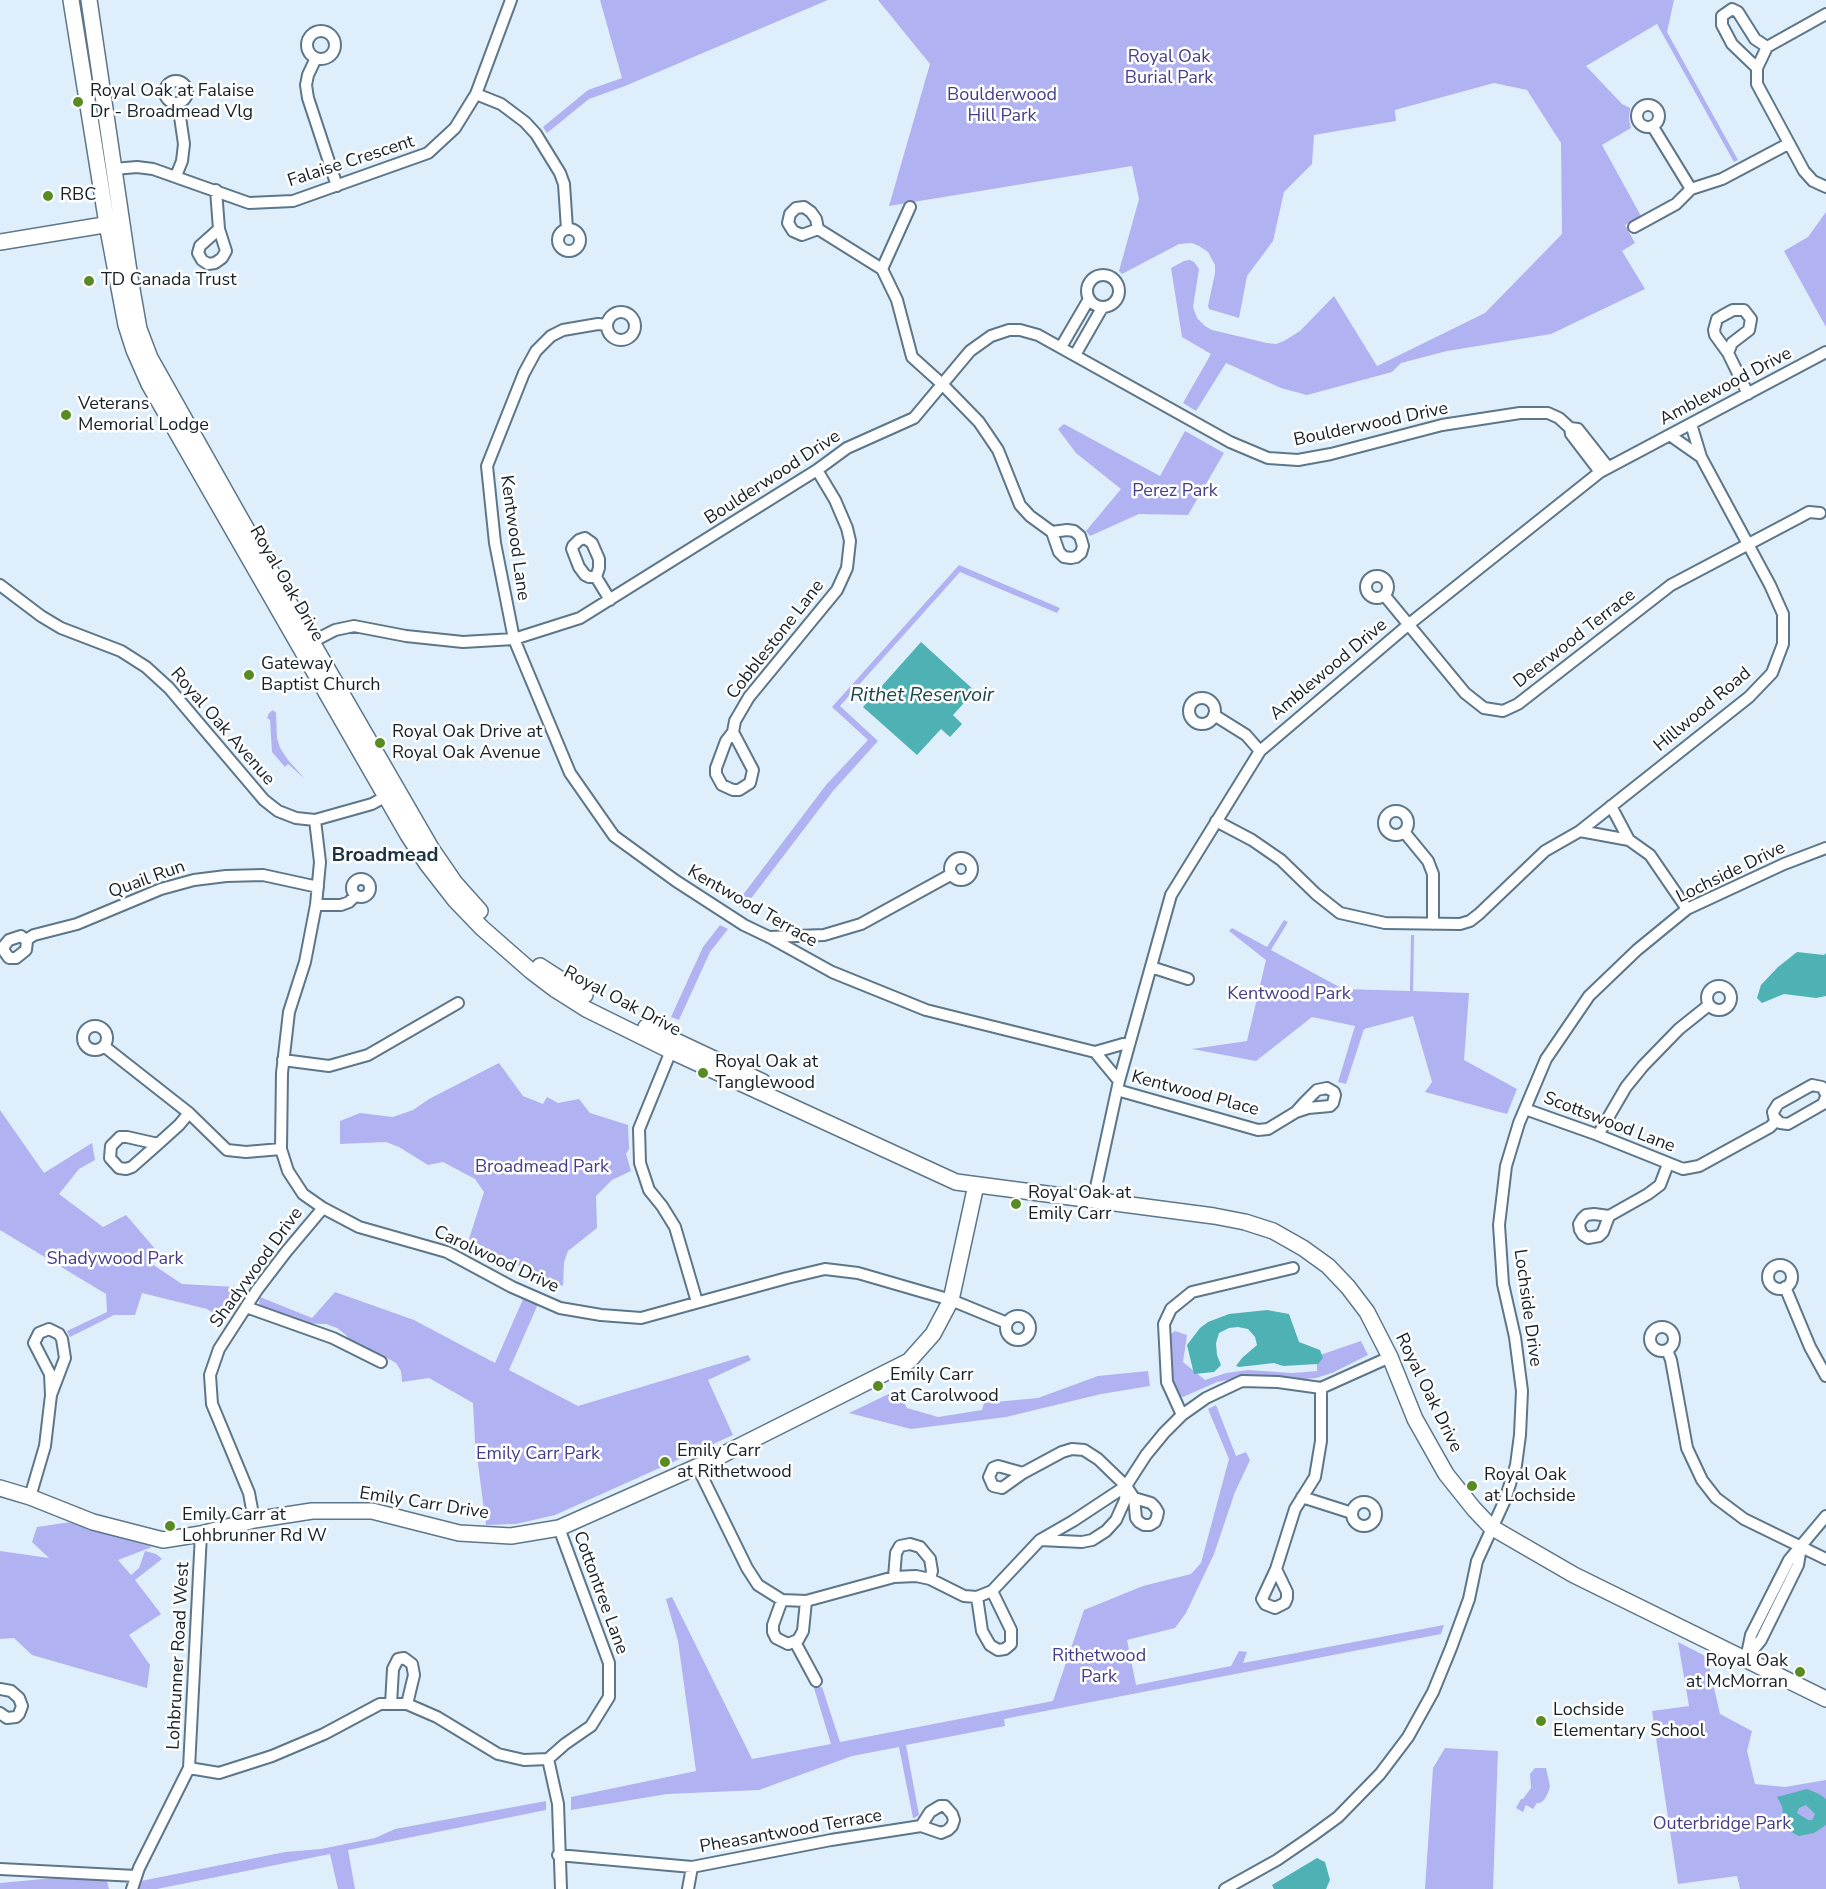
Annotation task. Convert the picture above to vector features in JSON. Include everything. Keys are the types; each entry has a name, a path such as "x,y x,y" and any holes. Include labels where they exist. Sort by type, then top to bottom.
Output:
{"main road":[{"name":"Royal Oak Drive","path":"71,0 114,223 139,329 150,358 307,645 392,793 455,883 485,917 540,966 601,1005 673,1046 953,1170 976,1185 1214,1216 1245,1222 1273,1231 1328,1266 1348,1287 1366,1312 1390,1357 1415,1419 1446,1474 1491,1527 1574,1575 1826,1699"},
{"name":"Royal Oak Drive","path":"89,0 114,169 114,223"},
{"path":"0,242 114,223"},
{"name":"Emily Carr Drive","path":"0,1488 30,1497 93,1522 163,1540 201,1534 255,1520 312,1511 372,1511 459,1533 511,1536 559,1528 697,1466 909,1361 933,1334 951,1300 976,1185"}],"street":[{"name":"Falaise Crescent","path":"114,169 138,167 153,169 249,203 293,201 429,153 455,128 476,94 511,0"},
{"path":"1757,68 1732,44 1722,25 1722,16 1732,9 1738,12 1755,39 1767,47"},
{"path":"1826,14 1767,47 1757,68 1757,84 1788,144 1804,171 1814,181 1826,187"},
{"path":"316,58 306,85 308,98 336,186"},
{"path":"476,94 501,104 514,113 525,122 544,147 564,184 567,229"},
{"path":"176,176 182,161 184,144 177,103"},
{"path":"1653,127 1691,189"},
{"path":"1634,227 1676,204 1691,189 1722,179 1788,144"},
{"path":"216,190 219,229"},
{"path":"882,269 910,207"},
{"path":"818,229 882,269 897,300 912,357 979,422 998,450 1020,505 1030,516 1052,532"},
{"path":"1099,276 1110,276 1118,285 1119,296 1113,305 1102,308 1094,305 1089,299 1087,294 1089,283 1099,276"},
{"path":"1061,347 1089,299"},
{"path":"1075,355 1102,308"},
{"name":"Kentwood Lane","path":"514,639 495,543 487,466 524,373 536,351 551,336 563,330 598,324 607,325"},
{"name":"Boulderwood Drive","path":"307,645 335,630 354,626 406,636 463,642 514,639 580,618 817,470 847,448 914,418 970,351 980,342 1009,330 1038,334 1230,442 1268,458 1298,460 1331,454 1442,425 1520,412 1548,413 1559,418 1604,469"},
{"name":"Amblewood Drive","path":"1093,1201 1118,1085 1171,895 1260,751 1408,625 1604,469 1671,436 1826,352"},
{"path":"1728,353 1748,394"},
{"name":"Hillwood Road","path":"1216,821 1252,840 1281,861 1340,913 1385,923 1460,924 1479,915 1545,850 1580,831 1749,697 1772,673 1783,644 1783,614 1748,543 1701,457 1691,424"},
{"name":"Hillwood Road","path":"1671,436 1701,457"},
{"name":"Cobblestone Lane","path":"733,732 753,771 750,783 740,790 733,790 722,785 716,774 716,768 726,741 733,732 735,721 749,697 837,590 847,568 850,541 845,522 836,500 817,470"},
{"name":"Deerwood Terrace","path":"1384,596 1465,693 1484,708 1503,711 1518,704 1671,585 1809,512 1824,511"},
{"path":"596,577 610,600"},
{"name":"Royal Oak Avenue","path":"0,585 61,628 121,651 146,667 169,688 264,800 278,811 315,820 372,804 392,793"},
{"name":"Kentwood Terrace","path":"514,639 570,773 614,836 676,881 744,925 832,972 926,1010 1095,1052 1130,1042"},
{"path":"1214,715 1246,735 1260,751"},
{"path":"1611,806 1629,840"},
{"name":"Carolwood Drive","path":"315,820 320,862 316,905 305,962 289,1012 283,1060 281,1149 288,1171 303,1194 323,1208 359,1227 447,1252 512,1287 560,1308 601,1315 640,1318 825,1269 858,1273 951,1300 1006,1323"},
{"path":"1580,831 1629,840 1650,855 1687,909"},
{"path":"1405,833 1428,861 1433,874 1433,924"},
{"name":"Lochside Drive","path":"1225,1889 1277,1860 1338,1817 1380,1774 1408,1737 1433,1692 1451,1648 1469,1599 1477,1561 1504,1500 1516,1465 1522,1391 1515,1337 1503,1284 1499,1225 1506,1166 1525,1109 1546,1059 1589,996 1637,950 1687,909 1784,864 1826,848"},
{"path":"769,937 824,935 861,924 952,874"},
{"name":"Quail Run","path":"26,940 34,935 77,924 161,889 194,880 263,875 318,887"},
{"path":"316,905 340,905 349,902 355,896"},
{"path":"1151,967 1188,979"},
{"path":"283,1060 329,1066 368,1055 458,1003"},
{"path":"1598,1135 1626,1087 1642,1066 1679,1029 1709,1005"},
{"path":"673,1046 639,1130 640,1163 649,1190 675,1227 697,1302"},
{"path":"105,1047 189,1113 227,1150 246,1152 281,1149"},
{"path":"1095,1052 1118,1085"},
{"name":"Kentwood Place","path":"1118,1085 1258,1130 1268,1129 1296,1112"},
{"name":"Scottswood Lane","path":"1812,1085 1822,1087 1826,1096 1823,1104 1788,1124 1776,1121 1773,1112 1778,1104 1812,1085"},
{"name":"Scottswood Lane","path":"1525,1109 1683,1169 1699,1166 1776,1121"},
{"path":"158,1144 189,1113"},
{"path":"1609,1216 1660,1185 1668,1164"},
{"name":"Shadywood Drive","path":"255,1520 249,1493 212,1404 210,1375 219,1349 246,1307 286,1252 323,1208"},
{"path":"1182,1415 1167,1382 1164,1324 1171,1309 1192,1292 1293,1269"},
{"path":"1785,1287 1810,1347 1826,1376"},
{"path":"246,1307 333,1338 381,1362"},
{"path":"30,1497 45,1446 51,1395 50,1374 34,1343 39,1333 49,1329 59,1334 62,1339 65,1358 51,1395"},
{"path":"1667,1350 1671,1360 1687,1448 1702,1480 1716,1498 1729,1509 1826,1559"},
{"path":"1040,1540 1082,1542 1092,1540 1106,1531 1116,1520 1125,1500 1126,1486 1152,1447 1182,1415 1206,1398 1242,1382 1278,1382 1321,1388 1390,1357"},
{"path":"1276,1569 1287,1592 1285,1603 1275,1608 1265,1604 1262,1599 1276,1569 1290,1522 1315,1477 1321,1442 1321,1388"},
{"path":"1023,1473 1062,1452 1072,1449 1084,1450 1098,1459 1126,1486 1134,1498"},
{"path":"697,1466 758,1586 782,1600 806,1601 894,1577 916,1576 964,1596 977,1596 992,1591 1040,1540 1126,1486"},
{"path":"1302,1497 1352,1513"},
{"path":"1746,1659 1751,1635 1789,1560 1826,1516"},
{"name":"Cottontree Lane","path":"548,1759 591,1726 609,1697 609,1663 559,1528"},
{"name":"Lohbrunner Road West","path":"132,1889 136,1876 189,1768 201,1534"},
{"path":"894,1577 896,1554 900,1545 910,1544 920,1547 930,1559 932,1571 930,1580"},
{"path":"977,1596 982,1631 990,1645 998,1650 1005,1649 1011,1644 1011,1630 992,1591"},
{"path":"782,1600 773,1625 773,1632 776,1638 788,1644 798,1640 803,1631 806,1601"},
{"path":"795,1642 816,1681"},
{"path":"391,1704 393,1669 398,1659 404,1658 412,1664 414,1675 407,1704"},
{"path":"0,1689 11,1691 19,1698 22,1706 19,1714 12,1718 7,1718 0,1713"},
{"path":"189,1768 219,1773 230,1770 272,1756 324,1734 380,1704 407,1704 437,1717 498,1754 524,1760 548,1759 558,1804 561,1889"},
{"name":"Pheasantwood Terrace","path":"558,1855 692,1867 831,1840 921,1826"},
{"path":"688,1889 692,1867"},
{"path":"0,1869 136,1876"}],"green space":[{"path":"600,0 828,0 589,99 547,133 543,127 588,90 622,78"},
{"name":"Boulderwood Hill Park","path":"878,0 1674,0 1667,32 1738,160 1734,162 1657,24 1586,66 1622,104 1630,108 1631,128 1602,145 1641,216 1625,225 1635,243 1622,251 1645,289 1551,334 1447,351 1401,363 1392,372 1307,395 1281,388 1226,363 1196,411 1183,403 1211,354 1182,337 1171,268 1184,261 1194,262 1199,269 1193,307 1197,318 1212,330 1276,344 1300,331 1334,296 1377,366 1485,313 1562,234 1561,143 1527,90 1494,83 1395,110 1396,121 1314,135 1312,164 1284,192 1273,241 1247,276 1239,318 1209,309 1215,265 1208,252 1192,243 1179,244 1122,274 1119,271 1139,199 1132,166 889,206 930,64"},
{"path":"1826,212 1826,327 1784,251 1808,237"},
{"name":"Perez Park","path":"1064,424 1160,476 1185,431 1224,453 1188,515 1139,514 1090,536 1086,531 1121,489 1076,453 1058,429"},
{"path":"959,565 1060,608 1057,613 960,572 840,706 878,741 833,791 743,909 736,904 826,785 868,740 832,707"},
{"path":"273,710 276,713 277,738 280,748 305,779 288,764 285,767 272,752 270,720 267,718"},
{"name":"Kentwood Park","path":"1284,920 1288,922 1271,950 1343,989 1410,991 1411,935 1414,935 1413,991 1469,993 1464,1060 1517,1089 1507,1114 1425,1092 1432,1082 1413,1016 1364,1029 1346,1084 1338,1082 1355,1026 1312,1017 1256,1061 1192,1049 1247,1041 1266,960 1229,931 1232,928 1267,947"},
{"path":"720,925 728,929 710,952 679,1020 671,1017 703,947"},
{"name":"Broadmead Park","path":"499,1063 523,1096 543,1104 547,1097 558,1103 579,1099 590,1113 628,1125 629,1149 626,1154 631,1171 612,1180 596,1196 597,1228 568,1251 564,1262 563,1286 540,1277 469,1239 484,1192 475,1179 443,1162 428,1165 399,1147 386,1142 340,1144 340,1121 360,1113 393,1117 413,1110 429,1099"},
{"name":"Shadywood Park","path":"0,1110 44,1173 92,1143 95,1160 79,1169 59,1194 103,1227 126,1215 157,1251 149,1262 182,1284 236,1287 218,1316 207,1309 142,1293 135,1315 114,1315 70,1337 67,1331 107,1312 106,1294 0,1230"},
{"name":"Emily Carr Park","path":"335,1292 414,1320 495,1363 524,1297 538,1304 509,1370 578,1406 748,1355 751,1360 708,1380 733,1435 555,1515 516,1524 486,1525 475,1441 473,1403 429,1378 402,1382 401,1371 396,1363 387,1358 379,1359 359,1352 346,1335 337,1328 326,1324 293,1323 262,1308 259,1303 260,1297 312,1318"},
{"path":"1175,1331 1187,1335 1183,1362 1205,1380 1226,1373 1248,1370 1292,1373 1317,1371 1317,1356 1361,1341 1368,1355 1332,1373 1316,1378 1291,1380 1238,1378 1217,1382 1183,1397 1178,1395 1172,1378 1170,1337"},
{"path":"1148,1371 1150,1386 1101,1394 1006,1417 911,1429 849,1413 897,1390 907,1408 938,1417 982,1410 984,1403 1038,1398 1098,1376"},
{"name":"Rithetwood Park","path":"1216,1405 1236,1456 1246,1452 1250,1460 1235,1492 1214,1554 1186,1613 1175,1628 1127,1640 1136,1685 1231,1666 1239,1651 1247,1652 1243,1663 1444,1625 1441,1634 1004,1719 1005,1726 906,1745 919,1815 914,1818 899,1747 852,1756 759,1790 667,1794 571,1810 571,1797 696,1771 678,1641 666,1599 672,1597 752,1759 831,1744 814,1688 822,1687 840,1742 1053,1701 1084,1610 1143,1586 1191,1574 1201,1563 1229,1459 1208,1409"},
{"path":"71,1522 152,1547 118,1560 131,1575 139,1568 145,1551 156,1554 162,1559 135,1580 161,1614 129,1635 150,1665 147,1688 32,1655 14,1638 0,1639 0,1551 49,1558 32,1542 37,1527"},
{"name":"Outerbridge Park","path":"1678,1642 1707,1657 1720,1714 1752,1731 1747,1751 1755,1784 1785,1787 1826,1780 1826,1889 1740,1889 1737,1876 1678,1884 1652,1711 1689,1706"},
{"path":"1445,1748 1498,1751 1493,1889 1425,1889 1433,1768"},
{"path":"1535,1768 1546,1768 1550,1786 1544,1800 1537,1803 1533,1809 1526,1805 1523,1812 1516,1808 1531,1788 1530,1774"},
{"path":"546,1801 546,1810 348,1850 355,1889 338,1889 330,1854 157,1889 137,1889 141,1881 285,1852 321,1849 375,1838 395,1829"},
{"path":"97,1874 107,1881 109,1889 0,1889 0,1883"}],"water":[{"name":"Rithet Reservoir","path":"921,642 975,691 953,715 962,724 950,737 941,729 917,755 863,707"},
{"path":"1797,952 1824,955 1826,953 1826,996 1816,998 1784,994 1762,1003 1757,998 1761,985"},
{"path":"1267,1310 1289,1314 1299,1342 1320,1350 1323,1358 1318,1364 1283,1366 1274,1363 1236,1366 1257,1345 1255,1337 1248,1329 1238,1327 1219,1333 1216,1343 1221,1365 1214,1372 1194,1374 1187,1345 1200,1328 1208,1322 1229,1314"},
{"path":"1807,1789 1819,1794 1826,1799 1826,1825 1814,1833 1799,1836 1791,1832 1777,1797","holes":["1806,1805 1815,1814 1812,1820 1808,1820 1797,1813 1799,1808"]},
{"path":"1317,1858 1325,1862 1330,1880 1326,1889 1274,1889 1272,1885"}],"place":[{"name":"Royal Oak at Falaise Dr - Broadmead Vlg","path":"78,102"},
{"name":"RBC","path":"48,196"},
{"name":"TD Canada Trust","path":"89,281"},
{"name":"Veterans Memorial Lodge","path":"66,415"},
{"name":"Gateway Baptist Church","path":"249,675"},
{"name":"Royal Oak Drive at Royal Oak Avenue","path":"380,743"},
{"name":"Royal Oak at Tanglewood","path":"703,1073"},
{"name":"Royal Oak at Emily Carr","path":"1016,1204"},
{"name":"Emily Carr at Carolwood","path":"878,1386"},
{"name":"Emily Carr at Rithetwood","path":"665,1462"},
{"name":"Royal Oak at Lochside","path":"1472,1486"},
{"name":"Emily Carr at Lohbrunner Rd W","path":"170,1526"},
{"name":"Royal Oak at McMorran","path":"1800,1672"},
{"name":"Lochside Elementary School","path":"1541,1721"}],"district":[{"name":"Broadmead","path":"385,856"}],"park label":[{"name":"Royal Oak Burial Park","path":"1169,68"}]}
